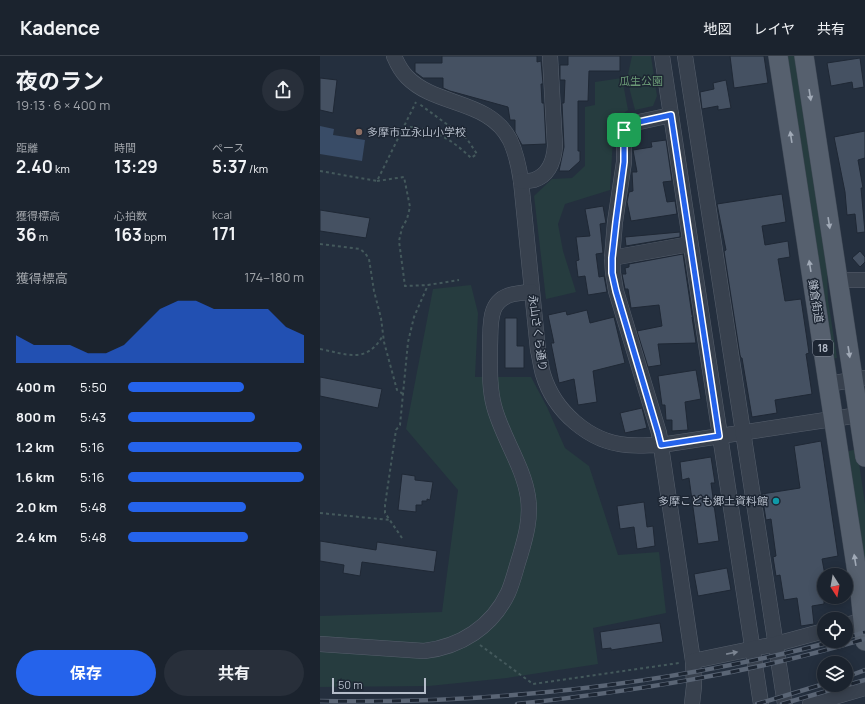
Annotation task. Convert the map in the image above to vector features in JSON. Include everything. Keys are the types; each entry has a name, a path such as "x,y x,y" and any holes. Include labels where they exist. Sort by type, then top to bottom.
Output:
{"main road":[{"name":"鎌倉街道","path":"778,56 860,592 858,622 865,641"},
{"name":"18","path":"804,56 838,280 859,379 858,415 865,457"}],"street":[{"name":"永山さくら通り","path":"394,56 404,73 415,84 433,93 483,113 495,121 509,138 517,160 521,181 538,350 543,374 553,397 561,409 579,425 602,439 626,445 661,445 858,415"},
{"path":"521,181 534,180 544,174 551,166 554,156 550,56"},
{"path":"662,56 761,704"},
{"path":"685,56 786,704"},
{"path":"671,115 630,124 624,130 624,162 612,258 612,273 661,445 693,661 694,686 692,704"},
{"path":"612,258 690,244"},
{"path":"838,280 865,280"},
{"path":"320,644 424,650 447,647 469,637 495,614 512,583 530,514 526,487 497,416 492,398 490,382 491,319 494,308 502,299 514,294 532,292"},
{"path":"828,384 859,379"},
{"path":"693,661 776,644 817,633"},
{"path":"810,704 865,688"}],"path":[{"path":"377,181 416,102 467,139 477,154 472,158 461,148 432,131 422,128 404,127"},
{"path":"320,171 377,181 404,177 410,207 399,241 405,286 428,285 459,280"},
{"path":"320,244 360,249 366,253 369,259 374,292 381,318 383,336 397,390 403,394"},
{"path":"402,538 385,513 385,506 396,430 400,425 408,342 414,317 428,285"},
{"path":"320,349 354,355 364,355 373,349 383,336"},
{"path":"320,513 390,520"},
{"path":"469,637 533,684 693,661"}],"green space":[{"name":"瓜生公園","path":"632,56 651,56 657,96 653,106 635,110 627,79"},
{"path":"784,56 797,56 826,241 828,300 837,358 831,359"},
{"path":"622,78 628,110 614,120 610,190 565,204 558,224 563,251 576,292 546,299 534,196 552,179 572,178 585,166 585,107 595,105 595,82"},
{"path":"471,285 478,313 475,377 531,377 547,407 565,448 589,466 618,555 659,552 666,613 593,628 598,664 507,678 429,686 320,687 320,616 442,612 458,490 406,429 433,289"},
{"path":"857,449 865,504 865,580 845,452"}],"water":[{"path":"320,126 334,129 333,135 365,140 362,161 320,154"}],"building":[{"path":"442,56 537,56 537,62 541,61 543,84 541,84 542,103 544,103 546,144 522,145 515,132 515,120 510,120 508,107 450,91 443,88 443,78 423,78 415,72 415,63 442,63"},
{"path":"568,56 620,56 620,71 589,71 588,101 578,101 578,151 580,151 580,161 569,171 559,171 564,147 562,103 564,103 565,80 560,80 560,65 568,65"},
{"path":"730,56 764,56 768,83 734,88"},
{"path":"860,58 864,87 853,89 852,82 831,86 827,63"},
{"path":"320,78 337,80 333,113 320,110"},
{"path":"726,80 731,108 718,110 718,106 702,109 700,92 714,89 713,83"},
{"path":"865,131 865,158 858,160 863,188 861,188 865,232 857,233 855,214 847,215 845,192 834,137"},
{"path":"666,140 672,181 663,182 667,202 675,201 677,214 631,221 627,202 629,192 633,191 632,172 637,172 633,150 652,147 651,142"},
{"path":"782,194 786,222 762,226 765,245 788,241 790,257 778,259 785,301 801,299 809,353 806,354 812,394 775,400 777,413 752,417 742,358 740,355 724,251 726,250 717,204"},
{"path":"603,206 606,223 600,224 603,253 596,254 599,277 604,276 607,292 588,295 585,276 578,277 576,261 579,260 576,237 590,236 585,209"},
{"path":"320,210 370,218 366,238 320,231"},
{"path":"680,232 680,237 626,246 625,237"},
{"path":"860,251 865,257 865,262 860,267 852,258"},
{"path":"683,254 696,343 658,344 661,365 648,367 637,331 662,326 659,305 631,308 628,289 625,289 622,274 626,274 625,268 629,267 629,264"},
{"path":"587,310 590,323 614,317 625,363 593,371 597,402 578,405 574,379 559,383 551,343 554,343 548,315 566,311 567,315"},
{"path":"505,318 517,318 517,346 524,346 524,368 505,368"},
{"path":"696,370 701,399 685,402 688,430 672,431 672,420 666,420 665,405 662,405 658,376"},
{"path":"320,377 382,389 378,408 320,396"},
{"path":"642,408 647,428 625,433 620,413"},
{"path":"821,441 838,556 822,559 824,568 817,568 817,604 824,604 812,606 814,624 801,626 797,598 784,600 780,575 776,576 773,557 776,556 771,519 766,520 762,494 800,488 794,446"},
{"path":"711,457 715,483 711,483 719,541 698,544 689,478 682,480 680,462"},
{"path":"402,474 415,476 415,480 433,482 430,500 427,499 427,501 422,501 422,505 416,505 416,512 398,510"},
{"path":"644,502 647,527 653,526 655,546 637,549 634,527 620,529 617,506"},
{"path":"320,541 376,550 377,542 437,551 434,572 362,562 360,576 343,573 344,565 320,561"},
{"path":"727,568 731,590 698,596 694,574"},
{"path":"660,623 663,642 611,650 611,648 602,649 600,632"}],"railway":[{"path":"853,636 865,632"},
{"path":"517,704 649,687 736,671 779,662 865,639"},
{"path":"320,701 450,699 579,689 708,669 817,645"},
{"path":"853,674 865,670"},
{"path":"782,704 865,680"},
{"path":"757,704 817,686"}],"place":[{"name":"多摩市立永山小学校","path":"359,132"},
{"name":"多摩こども郷土資料館","path":"776,501"}],"route":[{"path":"671,115 719,436 661,445 612,273 613,242 625,151 624,130 630,124 671,115"}]}
